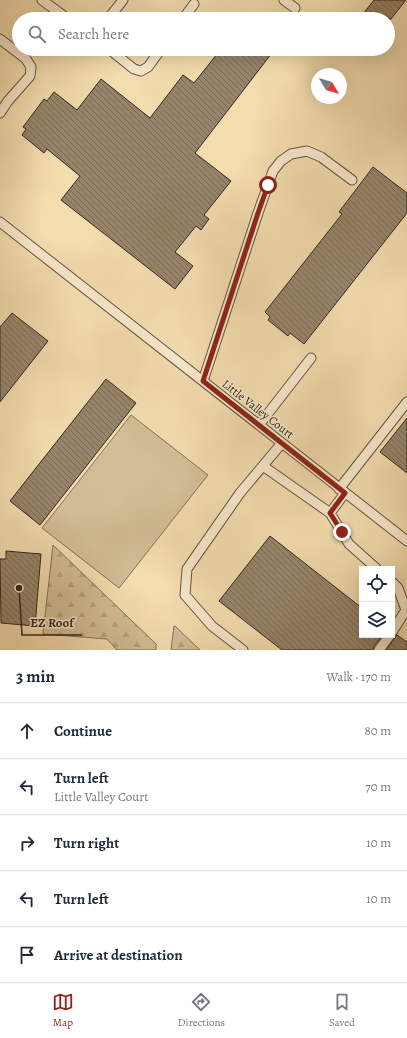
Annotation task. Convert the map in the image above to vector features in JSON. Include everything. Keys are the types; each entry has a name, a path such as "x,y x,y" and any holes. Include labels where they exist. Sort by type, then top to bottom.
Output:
{"lane":[{"path":"42,0 58,12"},
{"path":"114,12 123,0"},
{"path":"284,0 294,8"},
{"path":"188,12 194,4"},
{"path":"0,39 12,48"},
{"path":"0,113 8,101 30,76 31,67 22,56"},
{"path":"117,56 134,69 141,71 148,67 156,56"},
{"path":"203,381 273,171 281,161 291,154 307,151 321,157 352,180"},
{"name":"Little Valley Court","path":"0,222 407,541"},
{"path":"259,425 311,358"},
{"path":"330,513 342,491 407,402"},
{"path":"243,650 212,626 185,595 187,569 240,493 282,443"},
{"path":"263,466 330,513 349,544 374,566"},
{"path":"395,585 398,588 406,610 395,627"},
{"path":"379,650 388,638"}],"green space":[{"path":"131,415 208,475 119,588 42,528"},
{"path":"53,545 156,644 156,650 117,650 107,639 43,634"},
{"path":"175,626 200,650 171,650"}],"building":[{"path":"374,0 406,0 395,14 395,12 365,12"},
{"path":"215,56 270,56 195,153 231,181 204,215 209,219 201,230 196,226 175,252 193,266 175,289 61,200 80,176 47,149 44,153 22,135 26,129 23,127 44,99 47,101 54,92 77,110 101,79 150,118 183,75 194,83"},
{"path":"373,167 407,193 407,213 304,344 290,333 288,336 268,320 270,317 265,312 342,214 339,212"},
{"path":"12,313 48,341 0,402 0,327"},
{"path":"106,379 136,403 40,525 10,501"},
{"path":"407,418 407,473 380,452"},
{"path":"270,536 359,606 359,638 381,638 374,646 373,650 282,650 219,601"},
{"path":"6,551 41,554 35,626 1,623 0,559 6,559"},
{"path":"397,635 407,642 407,650 386,650"}],"place":[{"name":"EZ Roof","path":"19,588"}],"route":[{"path":"268,185 203,381 345,493 330,513 342,532"}]}
